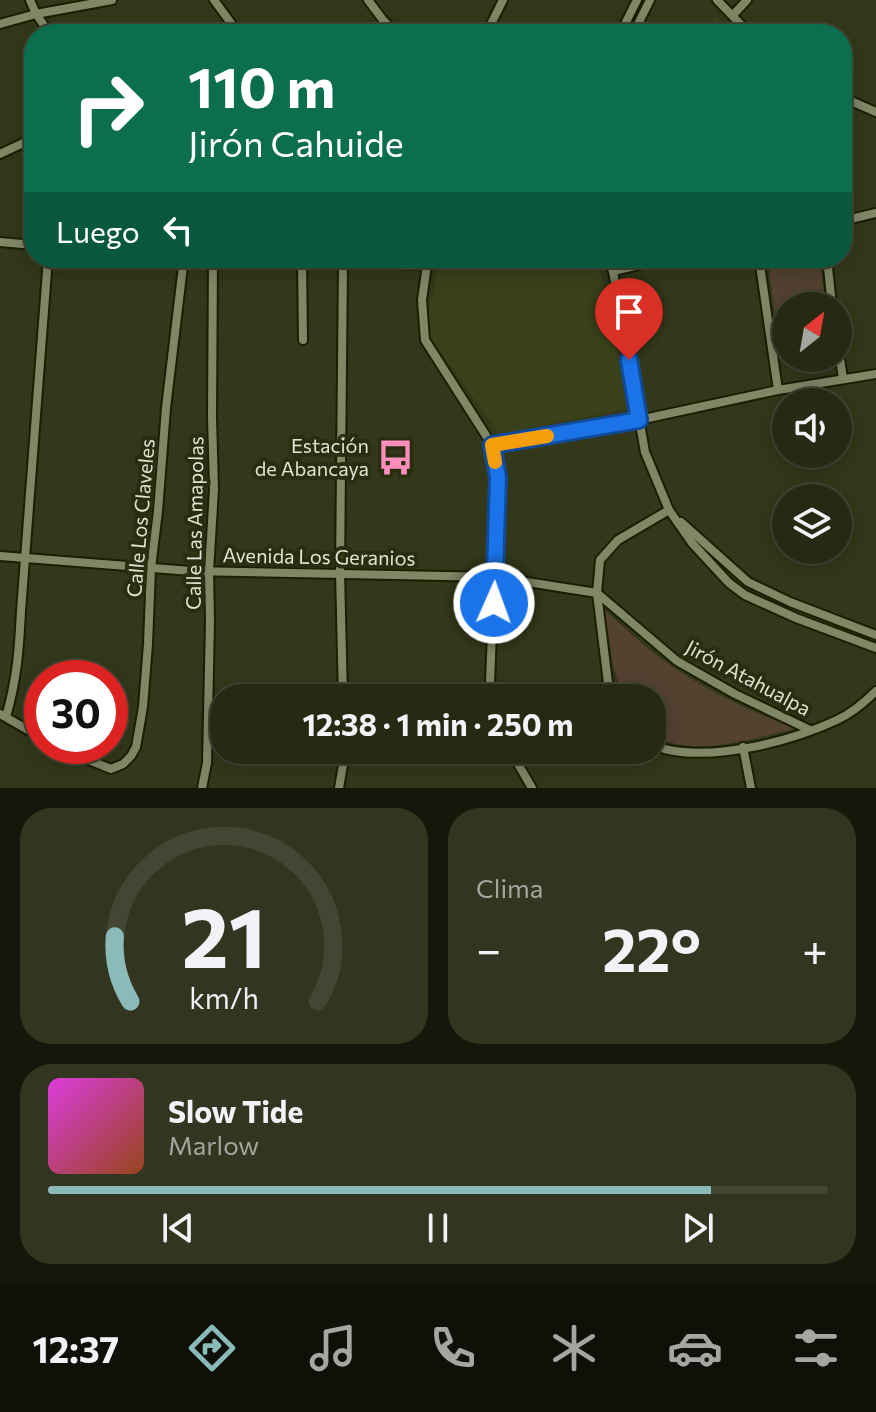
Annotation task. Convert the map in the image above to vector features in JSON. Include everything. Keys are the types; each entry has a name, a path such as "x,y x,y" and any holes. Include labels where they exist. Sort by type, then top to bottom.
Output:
{"street":[{"path":"30,0 43,24"},
{"path":"0,24 112,0"},
{"path":"214,0 232,24"},
{"path":"368,0 387,24"},
{"path":"491,24 503,0"},
{"path":"625,24 637,0"},
{"path":"638,24 650,0"},
{"path":"717,0 741,24"},
{"path":"733,15 747,0"},
{"path":"852,101 876,112"},
{"path":"0,154 24,143"},
{"path":"852,219 876,213"},
{"path":"0,242 24,244"},
{"path":"24,727 3,715 14,687 19,657 47,268"},
{"name":"Calle Los Claveles","path":"128,757 136,747 143,707 151,568 183,268"},
{"name":"Calle Las Amapolas","path":"202,788 207,763 209,571 214,489 213,268"},
{"path":"302,268 303,340"},
{"path":"343,268 340,572 343,684"},
{"path":"427,268 422,300 425,340 492,445 498,477 490,684"},
{"path":"612,268 645,452 669,510 692,543 729,583 745,595 876,648"},
{"path":"613,271 626,268"},
{"path":"760,268 778,388"},
{"path":"828,268 831,292"},
{"path":"842,372 843,379"},
{"path":"790,388 876,374"},
{"path":"492,445 639,420 772,391"},
{"path":"608,683 597,593 600,560 618,540 669,510"},
{"path":"669,510 748,582 790,602 876,635"},
{"name":"Avenida Los Geranios","path":"0,556 209,571 495,577 597,593"},
{"name":"Jirón Atahualpa","path":"597,593 677,661 735,694 810,730"},
{"path":"666,749 717,753 784,739 838,720 863,704 876,691"},
{"path":"743,747 751,788"},
{"name":"Calle Los Claveles","path":"99,764 111,769 123,764"},
{"path":"339,788 343,764"},
{"path":"518,764 532,788"}],"shaded area":[{"path":"715,15 724,24 709,24"},
{"path":"438,268 600,268 629,409 499,434 425,330"},
{"path":"769,268 821,268 824,292 772,293"},
{"path":"604,609 661,659 682,673 737,704 795,729 704,746 668,742 666,684 618,684"}],"slow traffic":[{"path":"495,462 492,445 547,436"}],"place":[{"name":"Estación de Abancaya","path":"395,458"}],"route":[{"path":"494,603 498,477 492,445 639,420 629,360"}]}
